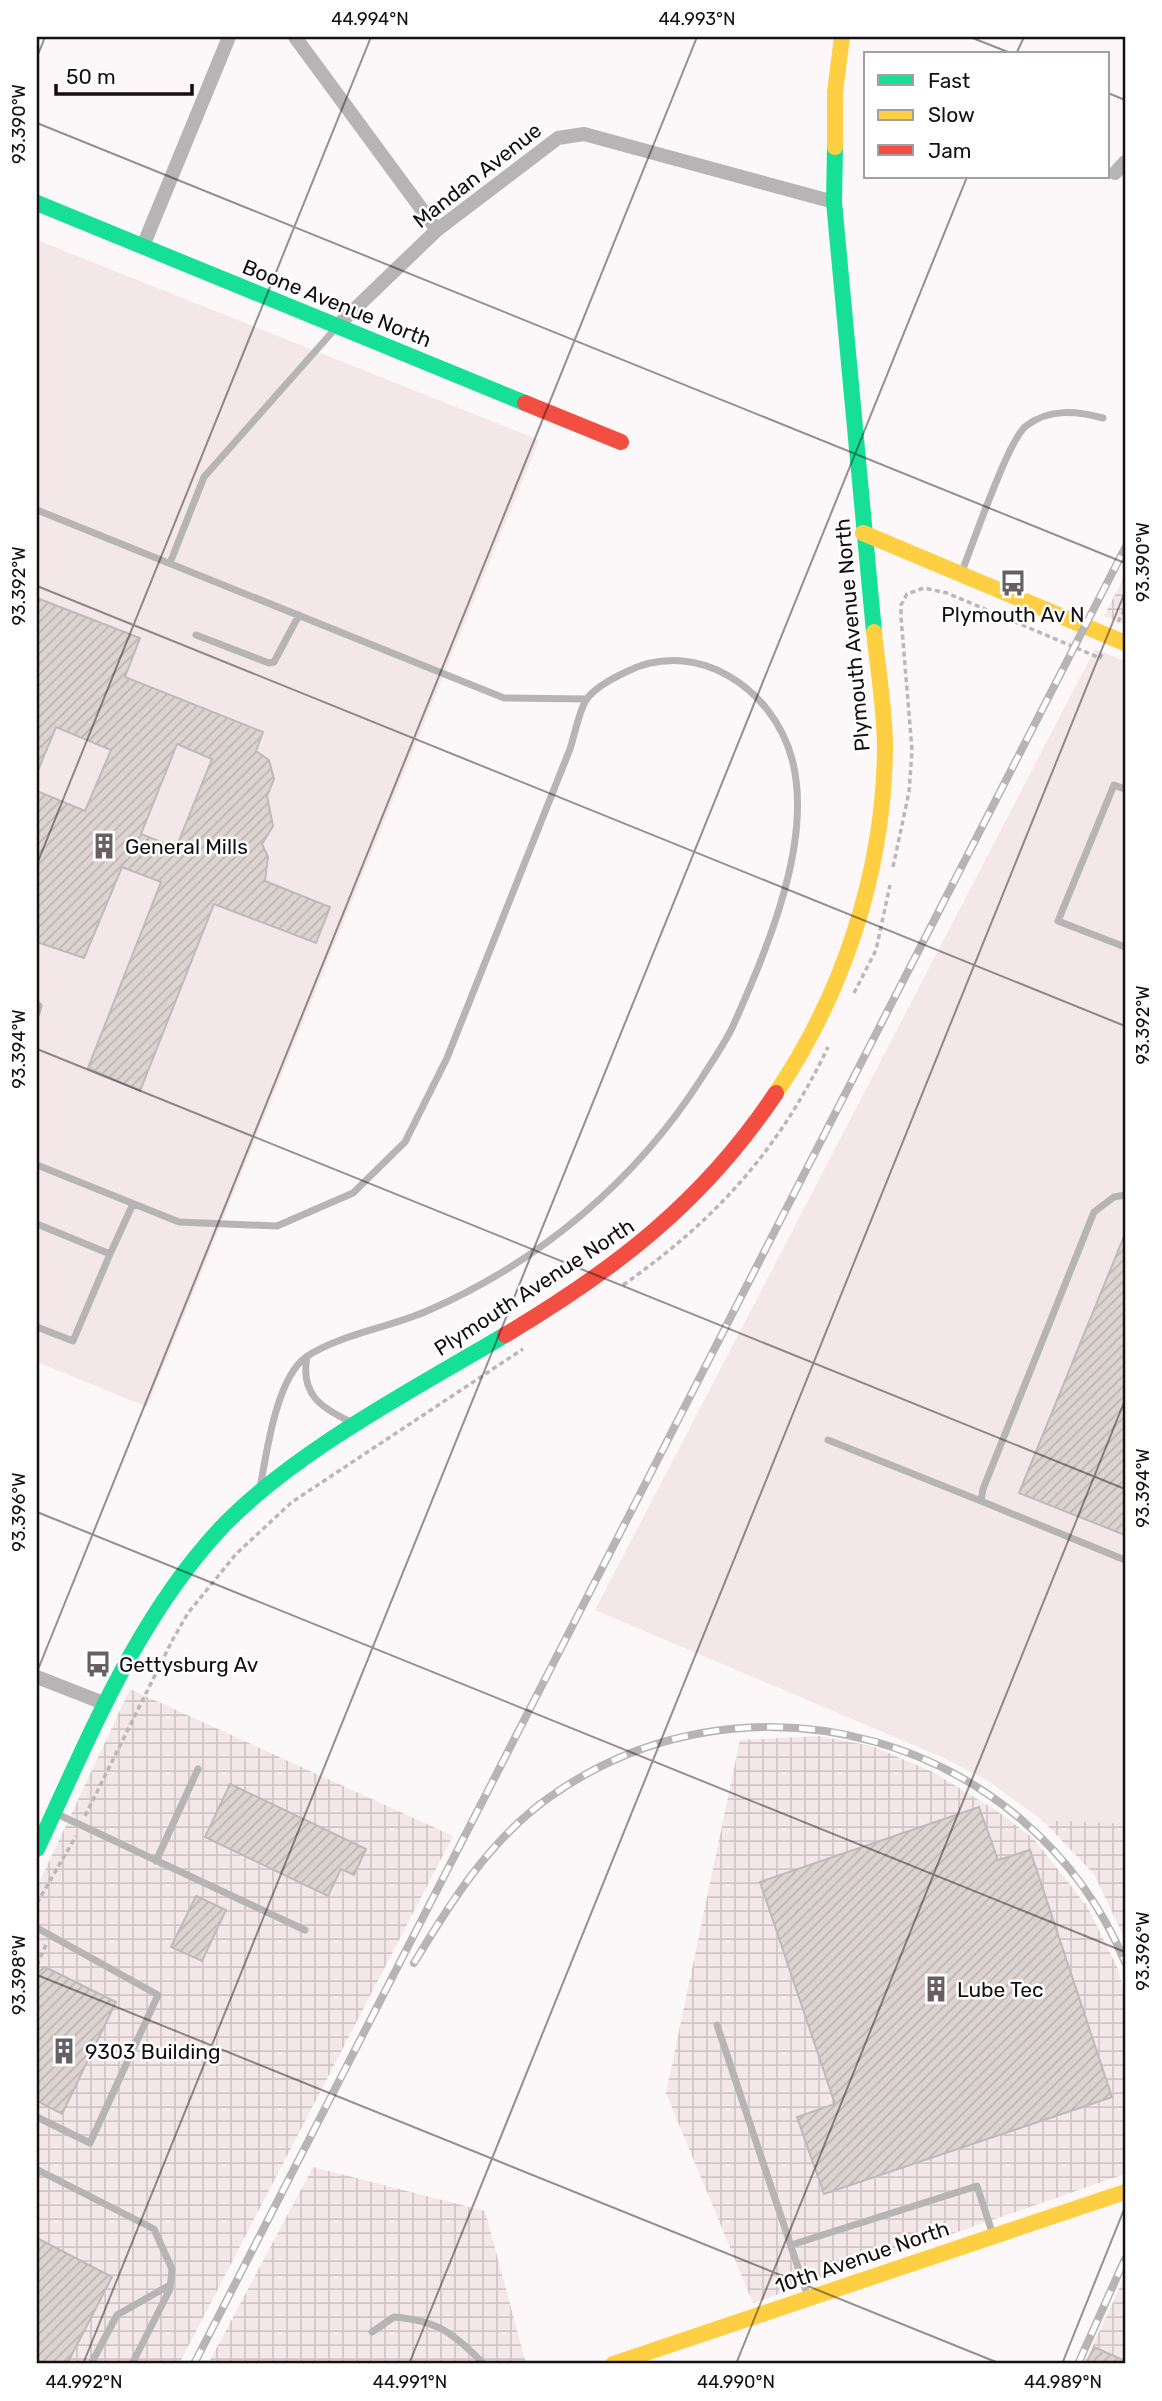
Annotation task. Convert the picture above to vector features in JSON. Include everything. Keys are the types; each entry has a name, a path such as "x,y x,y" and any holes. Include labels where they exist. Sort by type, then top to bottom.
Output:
{"street":[{"path":"143,246 229,37"},
{"path":"295,37 437,230"},
{"name":"Plymouth Avenue North","path":"37,1849 106,1704 167,1596 222,1526 260,1492 358,1426 596,1276 648,1239 739,1148 806,1042 849,946 870,879 880,815 885,747 834,202 835,92 842,37"},
{"name":"Mandan Avenue","path":"337,326 437,230 558,138 584,134 834,202"},
{"name":"Boone Avenue North","path":"37,203 621,442"},
{"path":"863,533 1118,640"},
{"path":"37,1677 106,1704"},
{"name":"10th Avenue North","path":"613,2364 1125,2192"}],"lane":[{"path":"170,563 204,477 337,326"},
{"path":"961,574 997,481 1020,432 1027,425 1066,410 1103,418"},
{"path":"37,510 505,698 587,699"},
{"path":"196,635 269,663 274,662 299,615"},
{"path":"37,1165 179,1222 277,1226 353,1193 405,1142 447,1058 570,749 587,699 614,677 643,663 680,658 718,668 747,690 774,718 792,758 798,800 792,850 771,937 731,1031 677,1117 622,1180 550,1241 480,1287 423,1313 365,1332 307,1357 291,1373 283,1391 260,1492"},
{"path":"1125,789 1114,785 1058,921 1125,947"},
{"path":"37,1004 37,1013"},
{"path":"981,1501 983,1489 1094,1212 1114,1197 1125,1195"},
{"path":"37,1327 73,1341 132,1204"},
{"path":"37,1224 110,1254"},
{"path":"307,1357 304,1373 312,1394 324,1409 358,1426"},
{"path":"828,1440 1125,1560"},
{"path":"156,1861 198,1769"},
{"path":"54,1813 305,1930"},
{"path":"37,1928 158,1995 90,2143 37,2117"},
{"path":"717,2025 808,2298"},
{"path":"37,2174 38,2170 154,2229 172,2269 170,2285 132,2364"},
{"path":"791,2245 977,2186 993,2235"},
{"path":"91,2364 117,2315 170,2285"},
{"path":"372,2332 394,2317 425,2319 456,2337 484,2364"}],"path":[{"path":"902,652 901,605 907,594 924,588 947,593 1100,658 1118,640"},
{"path":"37,1965 51,1935"}],"shaded area":[{"path":"37,240 539,440 147,1407 37,1362"},
{"path":"1125,575 1125,624 1104,616"},
{"path":"1095,649 1125,661 1125,1828 1042,1820 988,1781 944,1758 595,1610"},
{"path":"130,1689 453,1836 179,2364 37,2364 37,1887"},
{"path":"819,1736 872,1746 933,1772 997,1811 1033,1838 1087,1906 1119,1971 1125,2000 1125,2174 753,2303 666,2093 740,1740"},
{"path":"1042,1820 1125,1824 1125,1939 1094,1874"},
{"path":"313,2167 485,2211 526,2364 208,2364"},
{"path":"1125,2274 1125,2364 1084,2364 1121,2285"}],"building":[{"name":"General Mills","path":"37,598 140,638 125,677 263,732 256,751 269,760 274,779 267,796 273,826 262,844 268,857 265,881 330,907 316,943 214,904 140,1091 88,1068 161,882 122,867 84,958 37,942 37,791 85,811 111,750 56,727 37,773","holes":["177,744 212,759 176,848 141,834"]},
{"path":"1125,1234 1125,1535 1019,1493"},
{"path":"230,1784 366,1849 354,1875 341,1869 328,1896 205,1837"},
{"name":"Lube Tec","path":"979,1807 998,1860 1030,1850 1112,2097 824,2194 797,2117 835,2104 760,1882"},
{"path":"196,1896 226,1910 202,1961 171,1947"},
{"name":"9303 Building","path":"45,1967 116,2002 62,2114 37,2101 37,1973"},
{"path":"37,2238 112,2277 67,2364 37,2364"},
{"path":"1094,2347 1125,2361 1125,2364 1086,2364"}],"railway":[{"path":"194,2364 1125,548"},
{"path":"414,1963 472,1874 507,1834 547,1799 625,1755 708,1732 792,1728 875,1742 953,1773 1023,1821 1081,1884 1125,1962"},
{"path":"1078,2364 1125,2259"}],"traffic: fast":[{"path":"835,147 834,202 874,632"},
{"path":"37,203 525,403"},
{"path":"37,1849 96,1723 139,1640 191,1563 221,1528 283,1473 319,1448 356,1423 505,1335"}],"traffic: slow":[{"path":"835,147 835,92 842,37"},
{"path":"863,533 1125,643"},
{"path":"776,1093 822,1014 856,928 868,884 883,794 885,748 874,632"},
{"path":"613,2364 1125,2192"}],"traffic: jam":[{"path":"525,403 621,442"},
{"path":"505,1335 584,1285 655,1230 719,1167 776,1093"}],"place":[{"name":"Plymouth Av N","path":"1013,583"},
{"name":"General Mills","path":"104,846"},
{"name":"Gettysburg Av","path":"98,1664"},
{"name":"Lube Tec","path":"936,1989"},
{"name":"9303 Building","path":"64,2051"}]}
